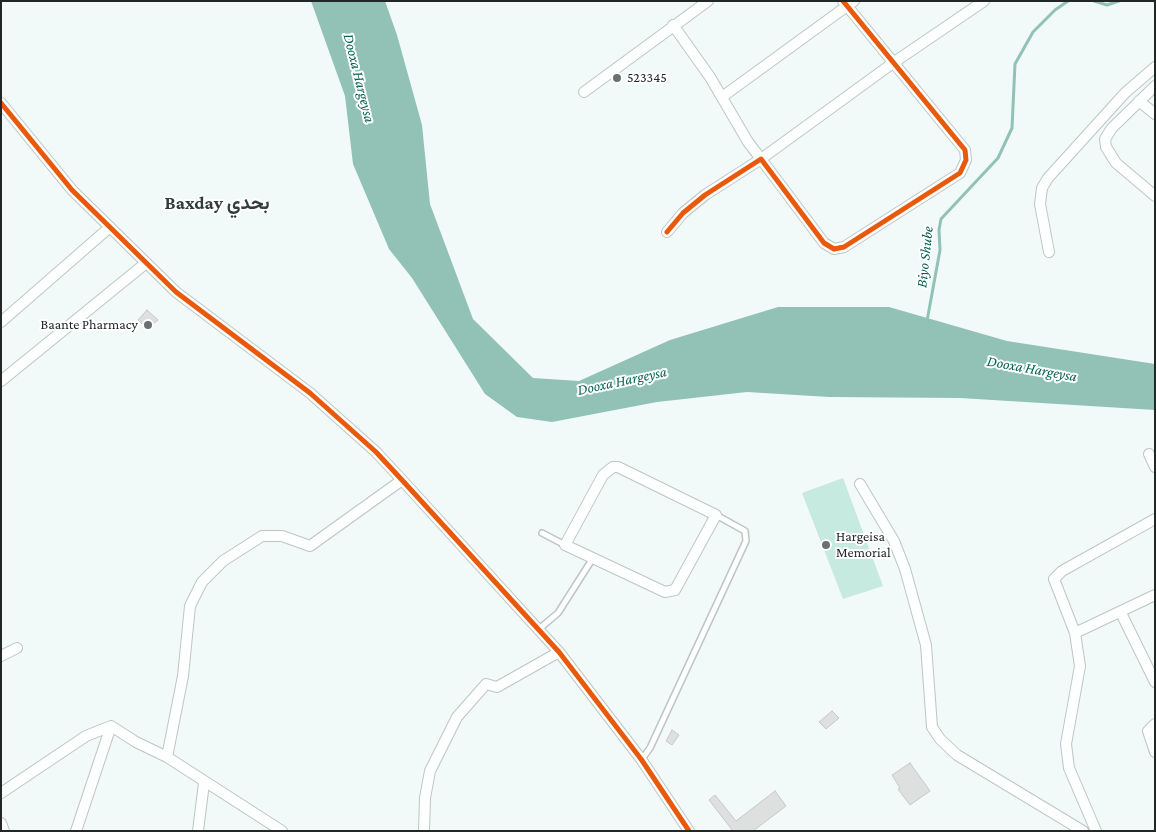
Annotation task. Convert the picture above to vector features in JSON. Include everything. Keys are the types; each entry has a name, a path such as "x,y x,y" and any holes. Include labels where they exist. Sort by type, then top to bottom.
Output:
{"street":[{"path":"584,92 708,1"},
{"path":"667,232 683,213 705,195 761,159 893,63 984,1"},
{"path":"673,26 722,97 748,142 824,243 834,249 844,247 960,173 966,160 965,150 893,63 848,3 722,97"},
{"path":"1049,252 1040,204 1042,188 1048,178 1125,93 1155,67"},
{"path":"1155,86 1112,128 1105,139 1106,148 1116,163 1155,196"},
{"path":"1139,101 1155,114"},
{"path":"1,103 72,190 176,292 310,393 376,452 559,652 641,759 689,831"},
{"path":"1,322 110,227"},
{"path":"1,381 146,263"},
{"path":"1149,454 1155,467"},
{"path":"613,466 716,515 679,587 671,592 665,592 565,545 603,475 613,466"},
{"path":"167,757 183,676 190,606 202,582 223,561 262,536 282,536 310,546 402,480"},
{"path":"860,484 894,541 905,569 926,645 932,727 940,739 957,755 1082,831"},
{"path":"1096,831 1069,768 1066,744 1080,666 1075,633 1054,579 1062,571 1155,519"},
{"path":"1075,633 1121,613 1155,595"},
{"path":"1121,613 1155,682"},
{"path":"1,656 17,648"},
{"path":"424,831 425,798 430,771 457,717 486,684 497,687 559,652"},
{"path":"1155,724 1148,731 1155,752"},
{"path":"111,726 136,742 167,757 204,783 282,831"},
{"path":"1,793 86,736 111,726"},
{"path":"76,831 111,726"},
{"path":"198,831 204,783"},
{"path":"1,823 4,831"}],"lane":[{"path":"641,759 650,748 746,542 745,531 716,515"},
{"path":"542,534 565,545"},
{"path":"539,629 558,613 593,558"}],"shaded area":[{"path":"843,478 883,586 843,599 802,493"}],"water":[{"name":"Dooxa Hargeysa","path":"311,1 385,1 397,35 422,125 430,204 473,319 533,378 579,381 670,340 778,307 889,307 1007,341 1155,364 1155,410 960,398 829,397 747,392 657,402 552,422 517,417 485,394 412,278 389,249 353,164 345,96"}],"building":[{"name":"Baante Pharmacy","path":"147,310 158,320 147,329 138,320"},
{"path":"832,711 839,718 826,729 819,722"},
{"path":"672,730 679,735 672,745 666,741"},
{"path":"910,763 930,791 910,805 898,789 900,788 892,775"},
{"path":"775,791 786,806 753,831 733,831 709,800 715,795 736,821"}],"waterway":[{"name":"Biyo Shube","path":"927,321 940,250 939,230 941,219 998,158 1012,128 1015,64 1033,32 1055,10 1068,1"},
{"name":"Biyo Shube","path":"1094,1 1107,5 1119,1"}],"cycle path":[{"path":"667,232 683,213 705,195 761,159 824,243 834,249 844,247 960,173 966,160 965,150 843,1"},
{"path":"1,103 72,190 176,292 310,393 376,452 559,652 641,759 689,831"}],"place":[{"name":"523345","path":"617,78"},
{"name":"Baante Pharmacy","path":"148,325"},
{"name":"Hargeisa Memorial","path":"826,545"}],"district":[{"name":"Baxday بحدي","path":"217,203"}]}
